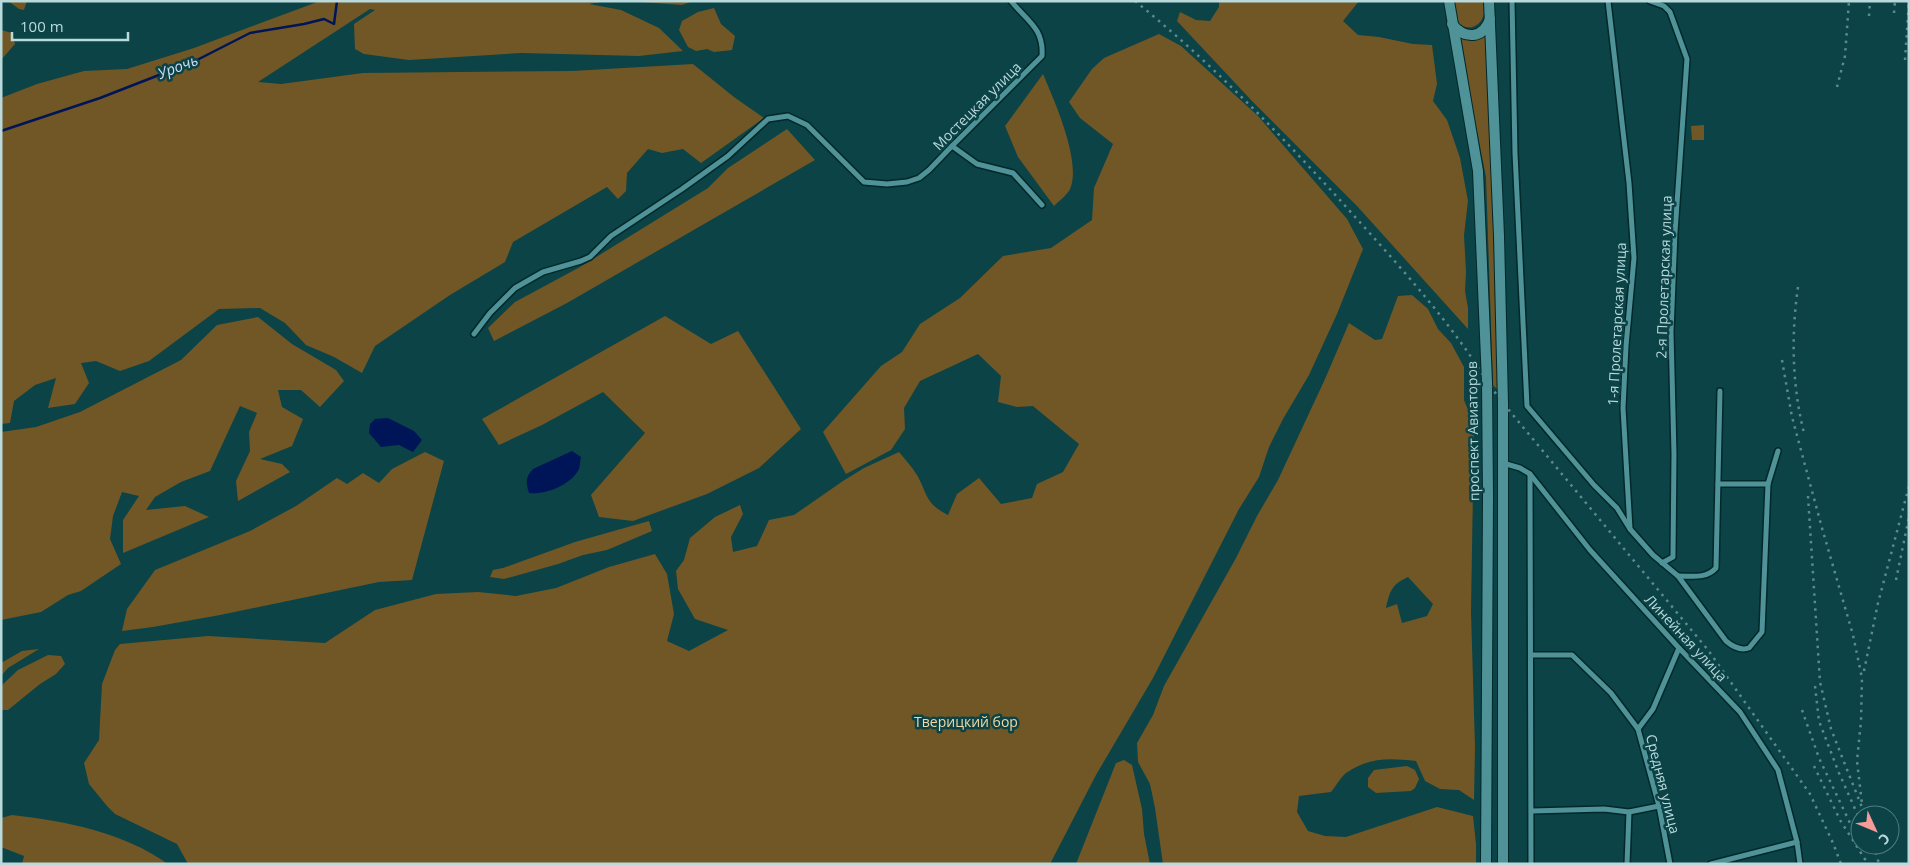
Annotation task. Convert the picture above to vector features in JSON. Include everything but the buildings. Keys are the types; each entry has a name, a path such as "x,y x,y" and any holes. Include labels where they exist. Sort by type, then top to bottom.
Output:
{"main road":[{"name":"проспект Авиаторов","path":"1449,1 1478,171 1487,382 1486,864"},
{"path":"1489,1 1499,236 1503,463 1503,864"},
{"path":"1452,23 1461,33 1476,35 1487,27 1490,19"}],"street":[{"name":"Мостецкая улица","path":"474,334 490,313 515,288 542,272 590,257 620,229 682,189 728,156 768,119 788,116 807,125 864,182 887,184 907,182 919,178 930,170 1042,56 1043,44 1038,30 1011,1"},
{"path":"1512,1 1515,153 1527,406 1594,485 1617,508 1630,530 1662,563 1678,576 1732,647 1744,650 1749,648 1762,632 1768,484 1778,451"},
{"name":"1-я Пролетарская улица","path":"1608,1 1629,183 1634,258 1626,346 1623,408 1630,530"},
{"name":"2-я Пролетарская улица","path":"1650,1 1664,6 1670,12 1687,59 1675,232 1671,332 1674,454 1673,557 1662,563"},
{"path":"952,146 977,164 1013,173 1042,205"},
{"path":"1678,576 1706,576 1711,574 1716,568 1720,391"},
{"name":"Линейная улица","path":"1503,463 1520,468 1530,474 1590,550 1740,712 1778,770 1797,842 1800,864"},
{"path":"1530,474 1531,864"},
{"path":"1718,484 1768,484"},
{"path":"1638,729 1653,709 1679,648"},
{"name":"Средняя улица","path":"1531,655 1572,654 1610,693 1638,729 1659,806 1670,864"},
{"path":"1532,811 1604,809 1629,812 1659,806"},
{"path":"1627,864 1629,812"},
{"path":"1711,864 1797,842"}],"green space":[{"path":"8,1 27,1 24,10 19,9"},
{"path":"320,1 606,1 589,4 621,10 659,28 683,51 639,56 521,53 409,60 364,54 355,49 354,24 375,10 370,9 258,82 281,84 363,73 572,71 693,64 764,118 701,163 683,149 662,153 648,149 627,173 626,191 618,199 607,187 513,242 505,262 450,295 375,346 362,373 334,357 306,345 285,323 260,308 219,309 149,361 120,371 96,361 81,363 89,383 75,404 48,408 56,378 35,385 14,401 10,423 1,424 1,98 37,84 84,71 127,69 194,48"},
{"path":"627,1 693,1 682,5"},
{"path":"1219,1 1359,1 1343,21 1358,35 1413,44 1432,45 1437,84 1433,101 1447,120 1460,158 1468,201 1464,235 1468,329 1357,206 1252,101 1177,21 1180,12 1196,20 1210,21 1219,7"},
{"path":"1454,1 1483,1 1483,18 1473,27 1461,25 1456,19"},
{"path":"714,8 721,24 735,36 732,50 714,52 707,49 696,51 688,47 679,30 682,21 698,12"},
{"path":"1,30 12,33 15,44 1,60"},
{"path":"1486,33 1499,391 1493,385 1486,177 1458,35"},
{"name":"Тверицкий бор","path":"1159,34 1181,46 1258,116 1347,219 1363,249 1337,314 1309,375 1269,447 1259,477 1239,509 1153,678 1096,775 1050,864 188,864 177,844 115,814 89,784 84,763 99,740 102,684 115,650 120,644 208,636 325,643 375,610 436,594 478,592 516,596 556,588 609,567 655,554 667,574 674,614 667,641 689,651 728,630 695,619 678,589 676,571 684,560 690,538 715,517 740,505 743,514 731,537 733,552 757,546 769,520 794,515 864,468 899,452 917,475 931,502 948,515 957,494 979,478 1001,504 1032,498 1037,484 1063,472 1079,444 1033,406 1017,407 998,402 1001,376 978,354 920,381 904,408 905,429 891,450 846,474 823,432 881,366 902,352 920,324 960,298 1003,256 1051,248 1092,220 1094,188 1113,144 1080,118 1069,102 1092,69 1104,58"},
{"path":"1043,74 1065,131 1072,163 1073,177 1070,189 1054,206 1018,157 1005,126"},
{"path":"1704,125 1704,140 1692,140 1691,126"},
{"path":"787,129 815,160 567,303 494,341 488,328 515,302 580,267 708,188 728,168"},
{"path":"1412,295 1428,309 1438,329 1451,343 1464,367 1464,400 1474,425 1471,612 1475,747 1474,800 1459,790 1440,789 1425,781 1416,761 1388,759 1363,764 1346,773 1331,792 1299,796 1297,812 1308,831 1325,836 1346,837 1437,807 1473,816 1476,864 1163,864 1150,784 1138,762 1137,743 1153,715 1164,686 1278,480 1349,323 1375,340 1382,339 1398,296","holes":["1408,577 1433,604 1427,616 1402,623 1397,604 1386,608 1392,589"]},
{"path":"665,316 711,344 738,331 801,429 759,468 707,494 633,521 599,517 591,495 645,433 603,392 542,425 499,445 482,419"},
{"path":"258,317 292,344 336,370 344,381 320,407 301,390 278,390 282,407 303,419 292,446 260,459 282,464 290,472 238,501 236,481 250,451 249,432 257,413 240,406 210,471 181,482 155,497 146,510 185,506 209,517 123,553 123,520 139,496 122,492 113,516 110,539 121,564 81,591 68,595 41,612 1,620 1,432 36,427 80,412 181,360 217,325"},
{"path":"425,452 444,461 412,580 379,582 220,615 122,631 127,609 155,570 250,531 296,506 337,478 347,484 363,473 379,483 392,469"},
{"path":"649,521 652,531 607,550 583,555 504,579 490,577 493,570 575,542"},
{"path":"39,649 8,668 1,676 1,663 22,651"},
{"path":"48,655 61,656 65,664 56,674 40,684 8,710 1,710 1,686 18,670"},
{"path":"1124,760 1132,765 1142,809 1144,834 1150,864 1076,864 1116,763"},
{"path":"1407,766 1415,770 1419,779 1415,788 1411,791 1376,793 1368,787 1368,778 1374,770"},
{"path":"12,815 73,825 113,836 151,853 168,864 22,864 24,856 1,847 1,818"}],"shaded area":[{"path":"388,418 414,431 422,440 413,452 399,445 381,447 369,433 370,424 375,419"},
{"path":"572,451 581,457 579,469 570,480 550,491 529,493 527,480 533,469"}],"waterway":[{"name":"Урочь","path":"1,131 100,98 195,61 250,33 324,19 334,24 337,1"}],"railway":[{"path":"1135,1 1189,47 1266,121 1339,199 1433,306 1503,403 1708,650 1810,794 1841,864"},
{"path":"1837,87 1845,56 1849,1"},
{"path":"1869,16 1870,1"},
{"path":"1894,13 1895,1"},
{"path":"1905,60 1909,1"},
{"path":"1798,287 1794,323 1794,360 1797,397 1804,433"},
{"path":"1782,360 1792,417 1853,635 1862,678 1861,721 1857,761 1862,804"},
{"path":"1864,671 1878,603 1909,486"},
{"path":"1808,496 1820,682 1831,729 1861,805"},
{"path":"1896,580 1909,517"},
{"path":"1815,686 1819,721 1853,805"},
{"path":"1802,710 1819,758 1850,823"},
{"path":"1814,766 1840,820 1868,864"},
{"path":"1877,855 1879,864"}]}
